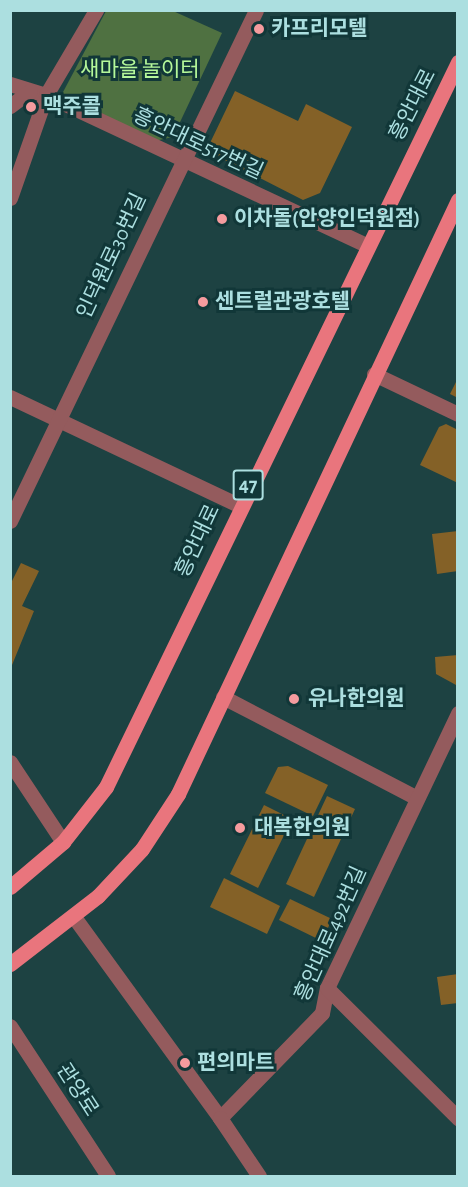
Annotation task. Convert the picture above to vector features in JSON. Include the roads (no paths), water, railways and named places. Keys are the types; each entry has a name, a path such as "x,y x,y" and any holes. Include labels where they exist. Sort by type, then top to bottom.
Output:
{"main road":[{"name":"흥안대로","path":"10,886 63,842 106,787 238,505 458,62"},
{"path":"10,964 74,917 142,849 178,794 458,200"}],"street":[{"path":"10,198 46,95 96,10"},
{"name":"인덕원로30번길","path":"10,521 181,161 256,10"},
{"name":"흥안대로517번길","path":"10,84 46,95 181,161 366,244"},
{"path":"10,106 30,91"},
{"path":"374,374 458,414"},
{"path":"10,397 238,505"},
{"path":"223,697 415,797"},
{"name":"흥안대로492번길","path":"220,1118 322,1012 327,988 415,797 458,713"},
{"path":"10,762 63,842"},
{"path":"74,917 260,1176"},
{"path":"327,988 458,1118"},
{"name":"관양로","path":"10,1026 108,1176"}],"place":[{"name":"카프리모텔","path":"259,29"},
{"name":"맥주콜","path":"31,107"},
{"name":"이차돌(안양인덕원점)","path":"222,219"},
{"name":"센트럴관광호텔","path":"203,302"},
{"name":"유나한의원","path":"294,699"},
{"name":"대복한의원","path":"240,828"},
{"name":"편의마트","path":"185,1063"}],"park label":[{"name":"새마을 놀이터","path":"140,70"}]}
